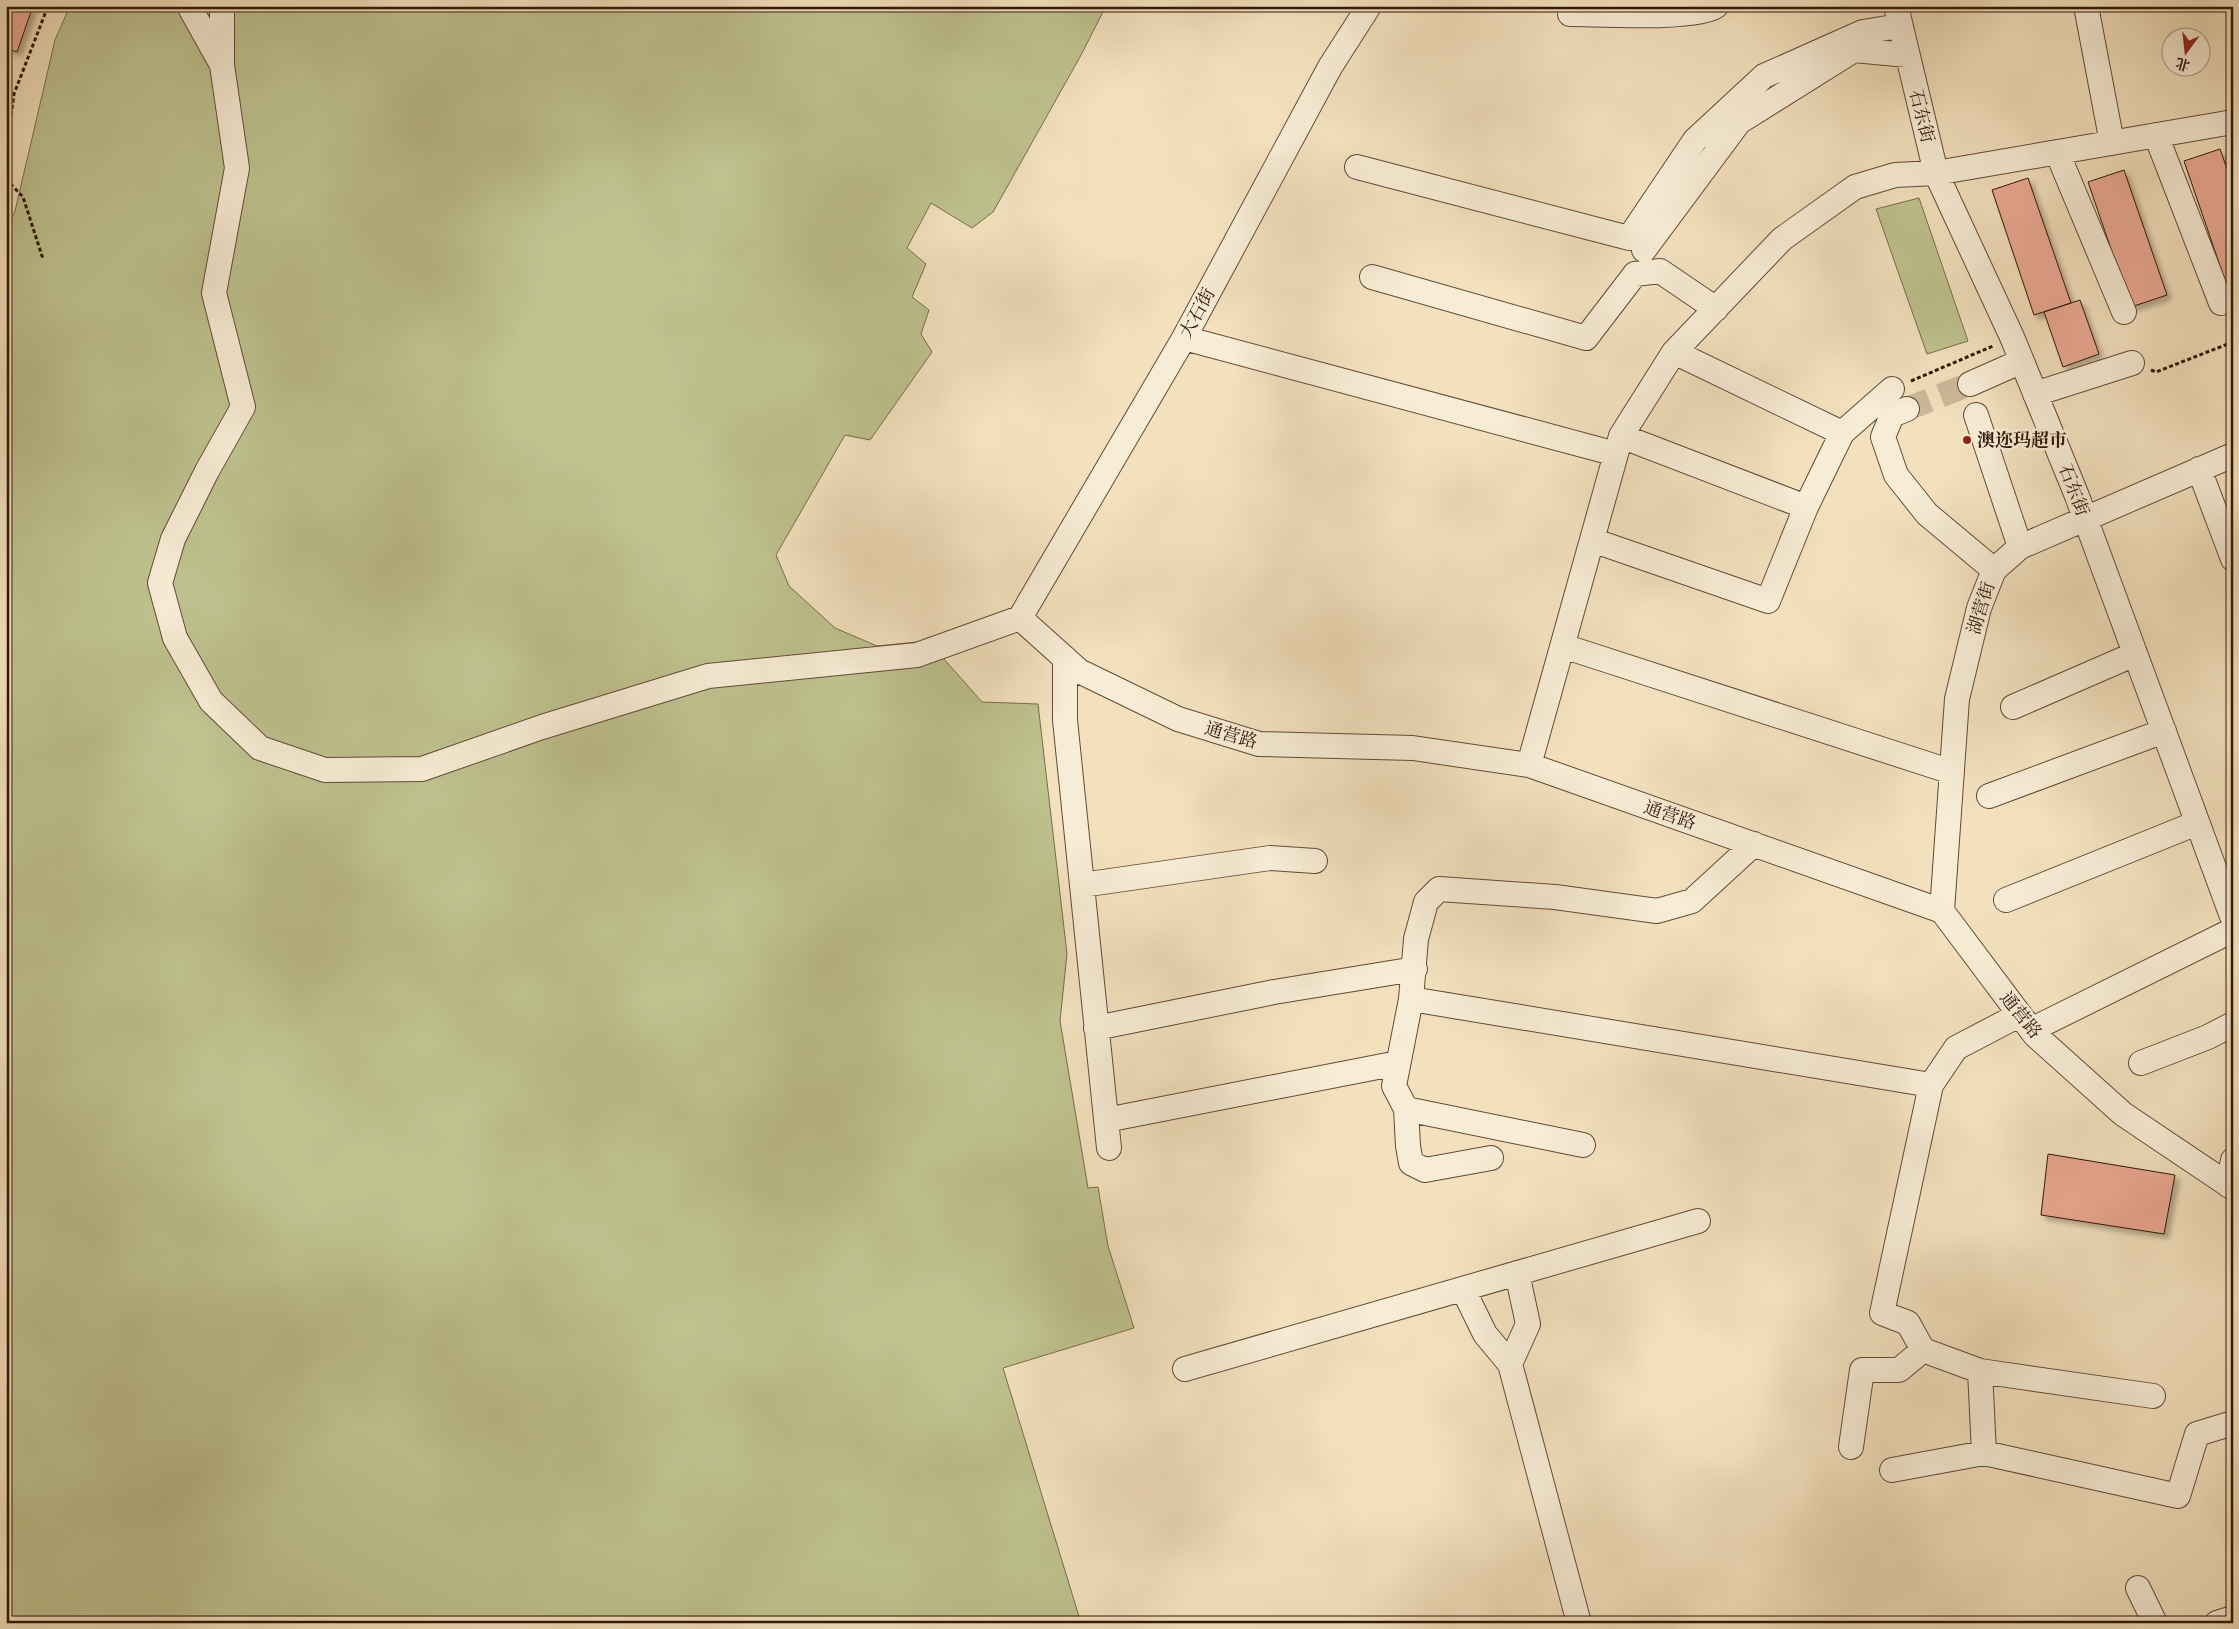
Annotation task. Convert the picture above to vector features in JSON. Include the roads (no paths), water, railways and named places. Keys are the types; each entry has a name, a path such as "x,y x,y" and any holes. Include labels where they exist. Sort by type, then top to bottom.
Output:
{"street":[{"path":"189,6 222,65"},
{"path":"222,6 222,65 237,168 214,293 242,406 173,538 160,584 175,638 211,701 260,748 325,770 422,769 542,727 708,676 918,655 1020,618"},
{"name":"大石街","path":"1020,618 1184,338 1330,67 1370,6"},
{"path":"1570,14 1688,14 1710,11 1716,6"},
{"path":"2086,6 2112,143"},
{"path":"1357,167 1629,238 1695,140 1764,76 1898,16"},
{"name":"石东街","path":"1898,16 1936,174 2012,337 2086,518 2233,919"},
{"path":"1644,250 1739,122 1854,50 1906,54"},
{"path":"1529,765 1619,445 1674,352 1782,239 1855,187 1894,175 1936,174 2233,122"},
{"path":"2156,135 2221,303"},
{"path":"2057,152 2124,312"},
{"path":"1372,278 1586,338 1635,274 1660,271 1716,309"},
{"path":"1184,338 1619,445 1806,507"},
{"path":"1674,352 1842,433"},
{"path":"1970,384 2022,361"},
{"path":"2035,394 2132,363"},
{"path":"1592,540 1768,601 1806,507 1842,433 1892,389"},
{"path":"1907,409 1892,415 1884,437 1896,475 1927,514 1994,570"},
{"path":"1976,415 2020,547"},
{"name":"湖营街","path":"1942,911 1957,699 1979,608 1994,570 2020,547 2233,455"},
{"path":"2198,470 2233,560"},
{"name":"通营路","path":"1020,618 1079,670 1178,719 1259,744 1413,748 1529,765 1942,911 2025,1022 2123,1114 2230,1186"},
{"path":"1562,646 1952,772"},
{"path":"2013,707 2135,654"},
{"path":"1065,658 1065,720 1109,1148"},
{"path":"1989,796 2164,731"},
{"path":"2006,900 2197,823"},
{"path":"1490,1158 1425,1170 1411,1163 1406,1109 1394,1086 1411,999 1416,939 1426,902 1439,889 1555,897 1658,911 1692,901 1754,844"},
{"path":"1082,885 1270,858 1315,861"},
{"path":"2153,1396 1980,1371 1924,1350 1908,1323 1882,1313 1932,1085 1956,1048 2025,1022 2233,930"},
{"path":"1096,1028 1274,992 1415,969"},
{"path":"1411,999 1932,1085"},
{"path":"2141,1063 2208,1037 2233,1024"},
{"path":"1106,1120 1398,1063"},
{"path":"1406,1109 1583,1145"},
{"path":"2230,1186 2233,1160"},
{"path":"1185,1369 1698,1221"},
{"path":"1510,1364 1528,1324 1517,1273"},
{"path":"1463,1289 1485,1334 1510,1364 1579,1623"},
{"path":"1851,1447 1862,1370 1899,1370 1924,1350"},
{"path":"1980,1371 1984,1453"},
{"path":"1892,1470 1984,1453 2178,1496 2198,1434 2233,1423"},
{"path":"2138,1588 2155,1623"},
{"path":"2216,1623 2233,1618"}],"tunnel":[{"path":"1907,409 1970,384"}],"place":[{"name":"澳迩玛超市","path":"1967,440"}]}
